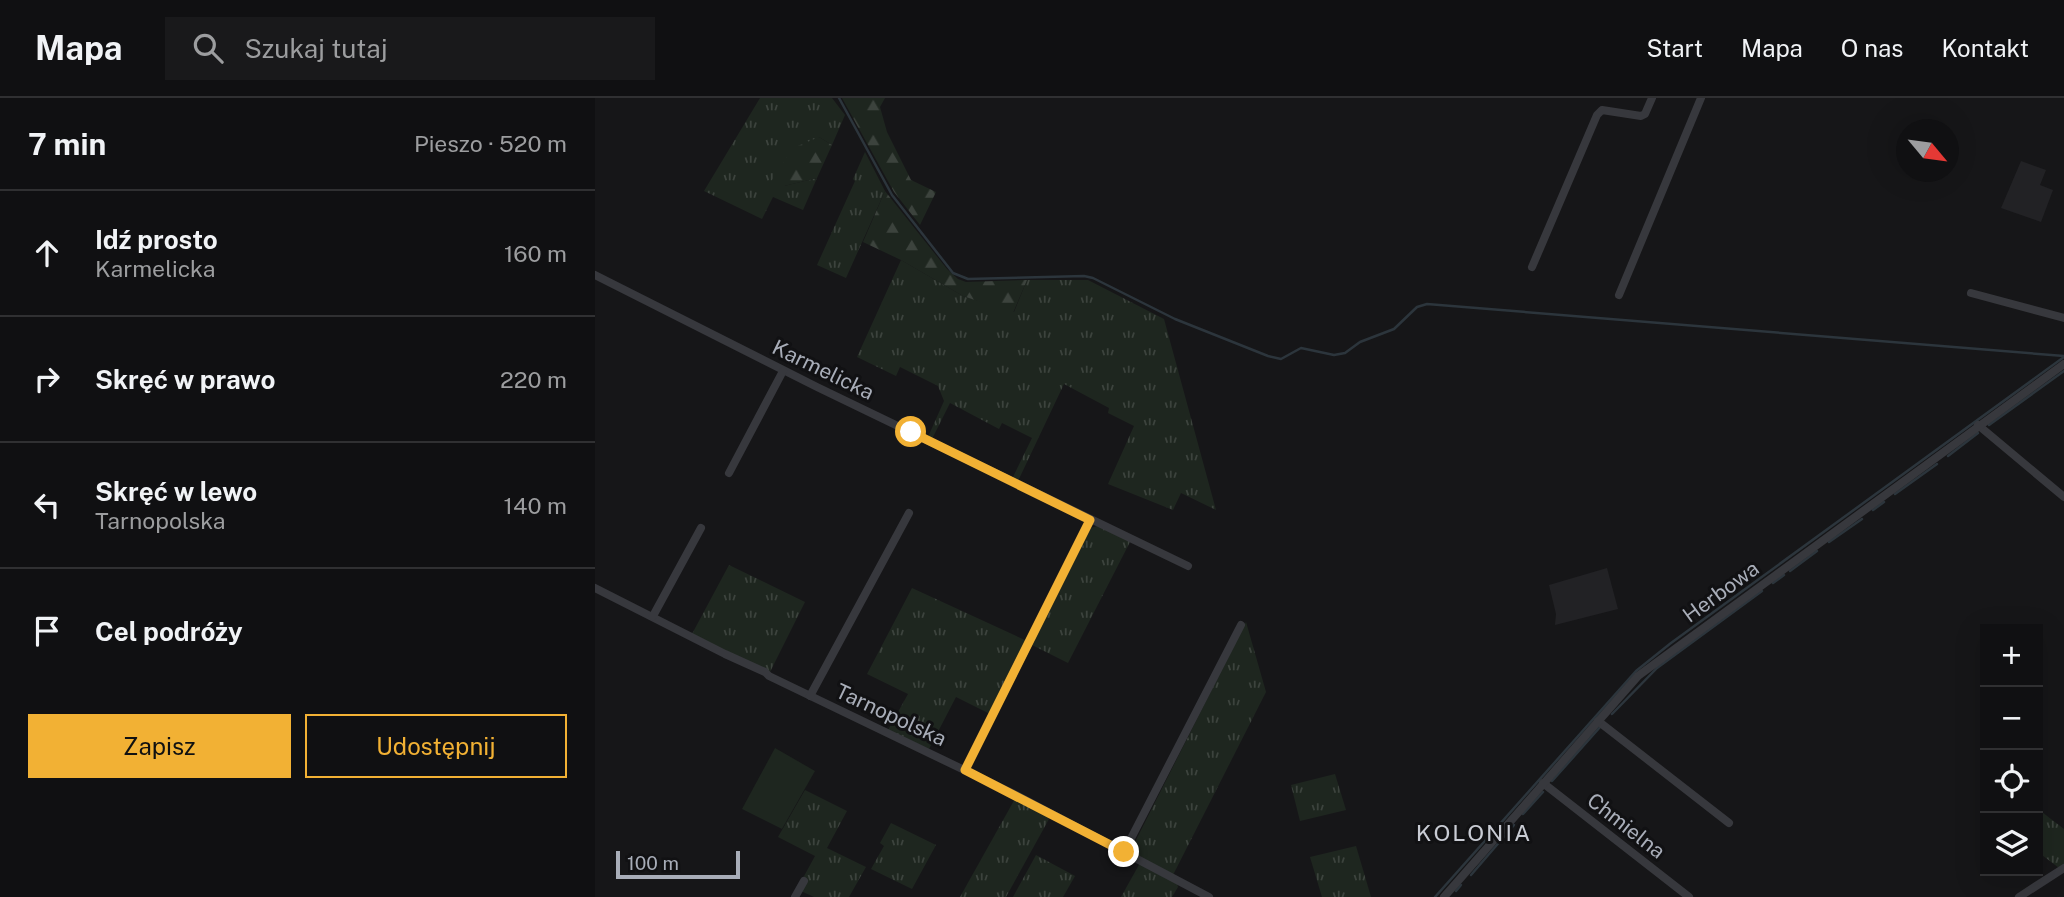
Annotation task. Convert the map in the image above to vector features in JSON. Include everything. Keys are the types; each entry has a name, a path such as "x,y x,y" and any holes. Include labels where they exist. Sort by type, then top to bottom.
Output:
{"street":[{"path":"1532,267 1597,115 1608,109 1640,116 1644,114 1652,98"},
{"path":"1619,295 1701,98"},
{"name":"Karmelicka","path":"595,275 783,371 1188,566"},
{"path":"1971,293 2064,318"},
{"name":"Herbowa","path":"1444,897 1598,721 1651,665 2064,364"},
{"path":"729,473 783,371"},
{"path":"1978,425 2064,497"},
{"path":"810,696 909,513"},
{"path":"965,770 1090,520"},
{"path":"653,616 701,528"},
{"name":"Tarnopolska","path":"595,588 965,770 1209,897"},
{"path":"1124,852 1241,625"},
{"path":"1598,721 1729,823"},
{"name":"Chmielna","path":"1543,783 1689,897"},
{"path":"2019,897 2064,868"},
{"path":"795,897 804,881"}],"shaded area":[{"path":"2021,161 2046,170 2040,185 2053,190 2041,222 2001,208"},
{"path":"1607,568 1618,609 1555,625 1556,614 1549,585"}],"green space":[{"path":"760,98 832,98 845,115 832,145 819,137 784,186 817,178 803,210 773,197 762,219 704,191"},
{"path":"842,98 885,98 880,107 887,132 911,180 936,192 920,225 894,192"},
{"path":"819,137 832,145 817,178 784,186 770,183 793,148"},
{"path":"865,152 885,191 846,278 817,265 855,181 853,179"},
{"path":"885,191 958,279 966,282 1027,280 1013,313 963,296 901,260 863,242"},
{"path":"901,260 963,296 1014,312 1027,280 1088,280 1164,319 1216,510 1181,493 1173,510 1108,484 1134,426 1108,413 1109,408 1064,384 1018,481 1012,479 1032,438 1002,423 999,429 950,403 932,439 928,437 944,401 938,386 900,367 896,376 857,357"},
{"path":"1100,525 1131,540 1068,663 1032,645 1091,528"},
{"path":"729,565 805,602 769,674 692,634"},
{"path":"912,588 1027,641 990,714 956,697 929,749 888,730 908,694 867,674"},
{"path":"1246,622 1266,692 1173,875 1133,854 1132,848"},
{"path":"775,748 815,771 782,829 742,809"},
{"path":"1335,774 1346,810 1300,821 1291,785"},
{"path":"805,790 847,811 827,848 866,867 849,897 814,897 801,891 803,878 815,856 778,837"},
{"path":"1016,797 1047,813 1049,819 1006,897 960,897"},
{"path":"2043,813 2064,829 2064,865 2059,868 2043,856"},
{"path":"891,823 936,845 912,889 871,869 884,846 880,843"},
{"path":"1356,846 1371,897 1322,897 1310,857"},
{"path":"1036,855 1075,876 1063,897 1013,897"},
{"path":"1140,863 1177,883 1178,887 1172,897 1121,897"}],"waterway":[{"path":"839,98 892,195 953,273 968,279 1093,278 1175,319 1281,359 1301,348 1334,355 1345,353 1360,342 1394,329 1417,307 1427,304 2064,356"},
{"path":"1435,897 1636,671 2064,357"},
{"path":"1989,425 2064,371"},
{"path":"1948,456 1978,433"},
{"path":"1895,494 1937,464"},
{"path":"1873,510 1884,502"},
{"path":"1829,542 1862,519"},
{"path":"1790,571 1817,551"},
{"path":"1773,583 1784,575"},
{"path":"1612,714 1657,668 1762,591"},
{"path":"1552,781 1601,726"},
{"path":"1523,814 1543,792"},
{"path":"1471,875 1514,825"},
{"path":"1456,891 1461,885"}],"district":[{"name":"KOLONIA","path":"1474,833"}],"route":[{"path":"911,432 1090,520 965,770 1124,852"}]}
